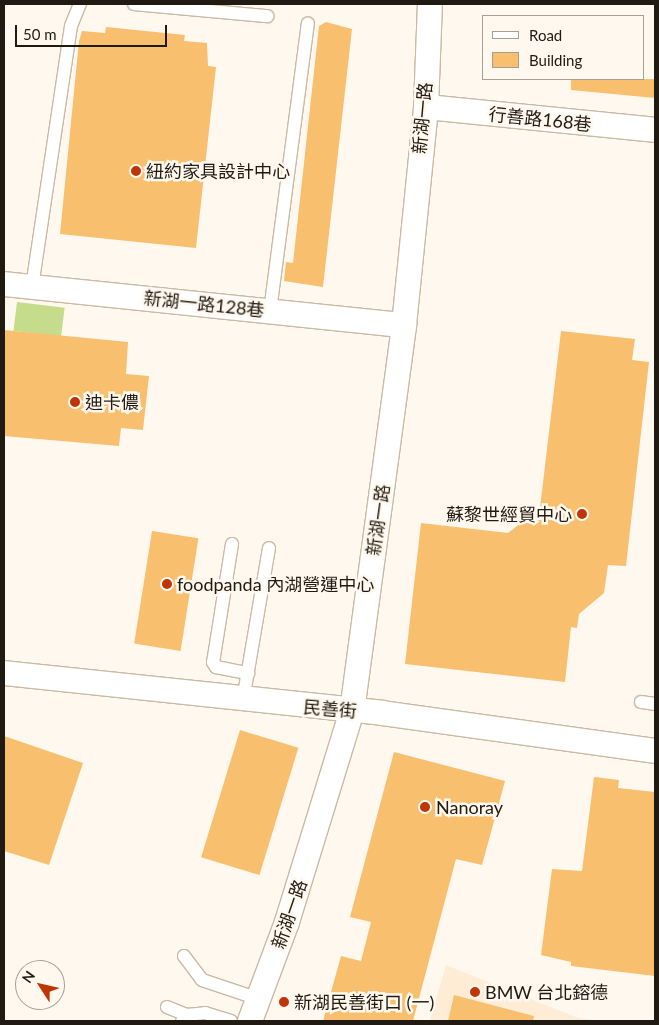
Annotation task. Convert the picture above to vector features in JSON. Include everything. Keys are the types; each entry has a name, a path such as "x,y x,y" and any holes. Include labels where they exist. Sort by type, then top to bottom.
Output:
{"street":[{"name":"新湖一路","path":"250,1021 287,922 352,711 404,325 426,107 430,4"},
{"name":"行善路168巷","path":"426,107 655,130"},
{"name":"新湖一路128巷","path":"4,284 404,325"},
{"name":"民善街","path":"4,673 352,711 655,751"}],"lane":[{"path":"32,287 71,26 80,4"},
{"path":"134,4 267,16"},
{"path":"270,311 308,23"},
{"path":"232,544 213,662 216,667 248,673"},
{"path":"243,700 268,548"},
{"path":"641,702 655,704"},
{"path":"184,956 202,980 259,999"},
{"path":"167,1007 184,1018 205,1013 231,1021"}],"shaded area":[{"name":"BMW 台北鎔德","path":"446,965 578,1018 601,1021 430,1021"}],"green space":[{"path":"17,302 65,308 61,337 13,331"}],"building":[{"path":"326,22 352,29 323,287 284,281 286,262 293,263 319,26"},
{"name":"紐約家具設計中心","path":"106,27 185,35 184,41 207,43 208,66 216,67 196,248 60,234 79,41 82,31 105,33"},
{"path":"655,79 655,98 571,90 571,80"},
{"name":"迪卡儂","path":"4,330 128,342 126,374 149,376 143,430 121,428 119,446 4,436"},
{"name":"蘇黎世經貿中心","path":"561,331 635,339 632,360 649,362 626,566 608,565 604,593 579,614 577,628 571,627 565,682 405,664 421,523 508,533 540,508"},
{"name":"foodpanda 內湖營運中心","path":"152,531 198,538 181,651 134,644"},
{"path":"240,730 298,748 259,875 201,857"},
{"path":"4,736 83,763 49,865 4,851"},
{"path":"394,752 505,781 482,865 456,859 413,1021 323,1021 341,956 361,961 371,922 350,917"},
{"path":"594,777 619,780 618,788 655,792 655,976 571,966 571,962 541,955 552,869 582,871"},
{"path":"454,995 534,1016 533,1021 448,1021"}],"place":[{"name":"紐約家具設計中心","path":"136,171"},
{"name":"迪卡儂","path":"75,402"},
{"name":"蘇黎世經貿中心","path":"582,514"},
{"name":"foodpanda 內湖營運中心","path":"167,584"},
{"name":"Nanoray","path":"425,807"},
{"name":"BMW 台北鎔德","path":"475,992"},
{"name":"新湖民善街口 (一)","path":"284,1002"}]}
